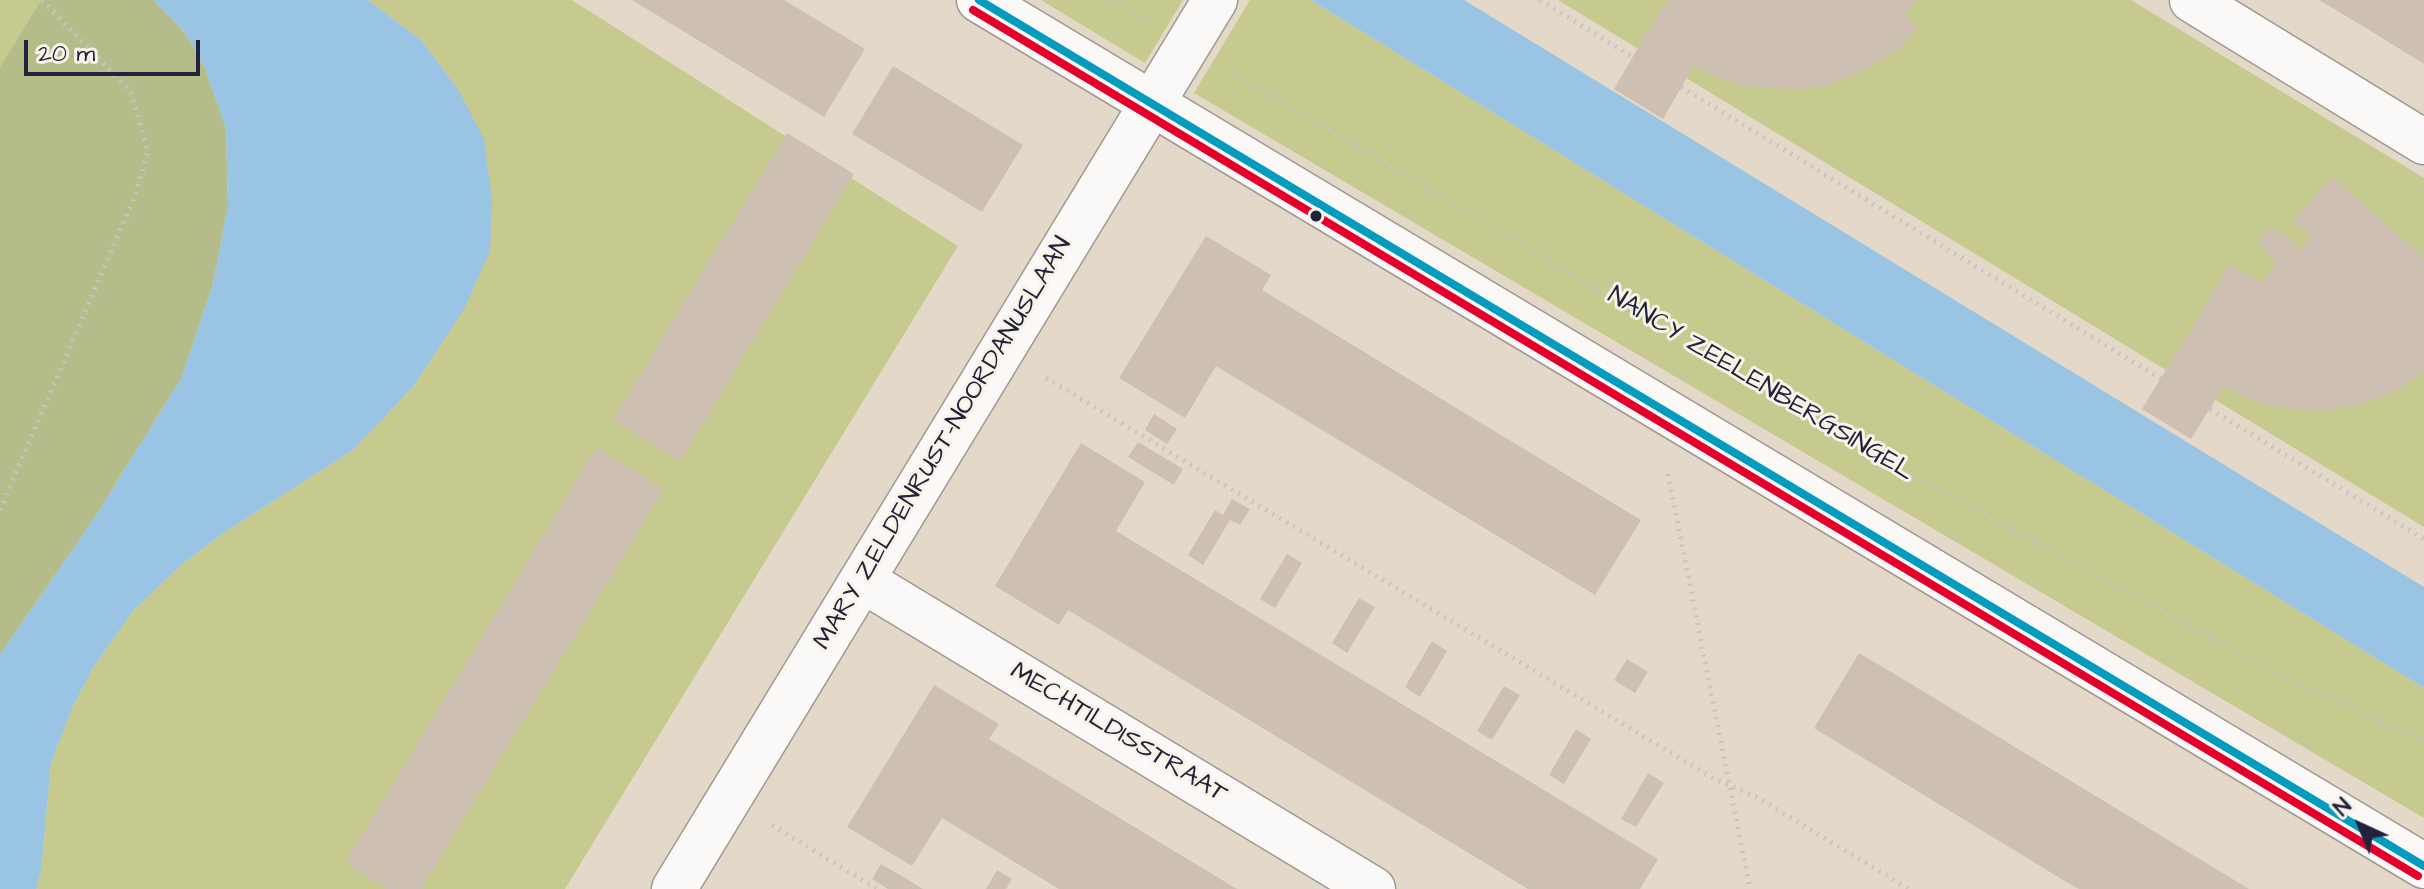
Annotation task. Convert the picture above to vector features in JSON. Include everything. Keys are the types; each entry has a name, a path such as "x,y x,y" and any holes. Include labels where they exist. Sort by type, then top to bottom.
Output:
{"street":[{"path":"979,0 2424,866"},
{"name":"MARY ZELDENRUST-NOORDANUSLAAN","path":"674,889 1215,0"},
{"path":"2192,0 2424,142"},
{"name":"MECHTILDISSTRAAT","path":"862,580 1373,889"}],"path":[{"path":"0,510 136,193 148,151 131,92 42,0"},
{"name":"NANCY ZEELENBERGSINGEL","path":"1112,0 1890,463 2278,674 2424,740"},
{"path":"1540,0 1633,57"},
{"path":"1681,87 2161,379"},
{"path":"1001,351 1730,786 1760,799 1909,889"},
{"path":"1655,406 1750,889"},
{"path":"2210,409 2424,539"},
{"path":"729,799 877,889"}],"green space":[{"path":"0,0 41,0 0,67"},
{"path":"41,0 153,0 186,34 205,68 226,128 228,206 213,284 181,379 95,517 0,655 0,67"},
{"path":"368,0 572,0 958,246 565,889 36,889 41,871 51,763 73,706 95,665 133,611 181,565 222,534 353,450 413,387 463,311 458,89 422,41"},
{"path":"1041,0 1183,0 1145,63"},
{"path":"1250,0 1311,0 2424,688 2424,818 1194,93"},
{"path":"1558,0 2131,0 2424,178 2424,527"}],"water":[{"path":"153,0 368,0 422,41 458,89 484,139 492,199 490,251 463,311 413,387 353,450 222,534 181,565 133,611 95,665 73,706 51,763 41,871 36,889 0,889 0,655 95,517 181,379 213,284 228,206 226,128 205,68 186,34"},
{"path":"1311,0 1464,0 2424,587 2424,688"}],"building":[{"path":"632,0 784,0 865,49 824,117"},
{"path":"1668,0 1917,0 1904,15 1918,28 1902,45 1876,64 1832,84 1804,89 1748,87 1717,77 1694,65 1663,119 1614,89 1644,33 1649,31"},
{"path":"2319,0 2424,0 2424,64 2366,28"},
{"path":"893,66 1023,145 982,212 852,134"},
{"path":"787,133 854,174 680,461 613,420"},
{"path":"2332,177 2424,258 2424,372 2388,395 2361,404 2319,411 2271,406 2224,386 2191,439 2142,409 2228,264 2262,284 2276,261 2261,247 2260,237 2268,229 2277,229 2301,249 2311,236 2293,221"},
{"path":"1206,236 1271,275 1262,290 1641,520 1595,595 1216,366 1185,418 1119,378"},
{"path":"1154,414 1177,429 1167,444 1145,430"},
{"path":"1138,442 1183,469 1174,485 1128,457"},
{"path":"1081,443 1145,482 1116,531 1658,859 1640,889 1528,889 1068,610 1059,625 995,586"},
{"path":"596,448 664,489 421,889 388,889 345,863"},
{"path":"1232,499 1250,509 1240,525 1230,520 1203,565 1188,555 1215,510 1223,515"},
{"path":"1287,554 1302,563 1275,608 1260,599"},
{"path":"1359,598 1375,607 1347,653 1332,643"},
{"path":"1432,641 1447,651 1420,697 1405,687"},
{"path":"1859,653 2249,889 2079,889 2068,883 1814,728"},
{"path":"1627,659 1648,672 1635,693 1614,680"},
{"path":"934,685 999,724 989,739 1237,889 1059,889 942,818 912,866 847,827"},
{"path":"1504,686 1520,695 1492,740 1477,731"},
{"path":"1576,729 1591,739 1564,784 1549,775"},
{"path":"1648,773 1664,783 1636,827 1621,819"},
{"path":"881,864 923,889 888,889 872,879"},
{"path":"997,870 1012,879 1006,889 986,889"}],"transit line":[{"path":"979,0 2424,866"},
{"path":"973,10 2418,876"}]}
